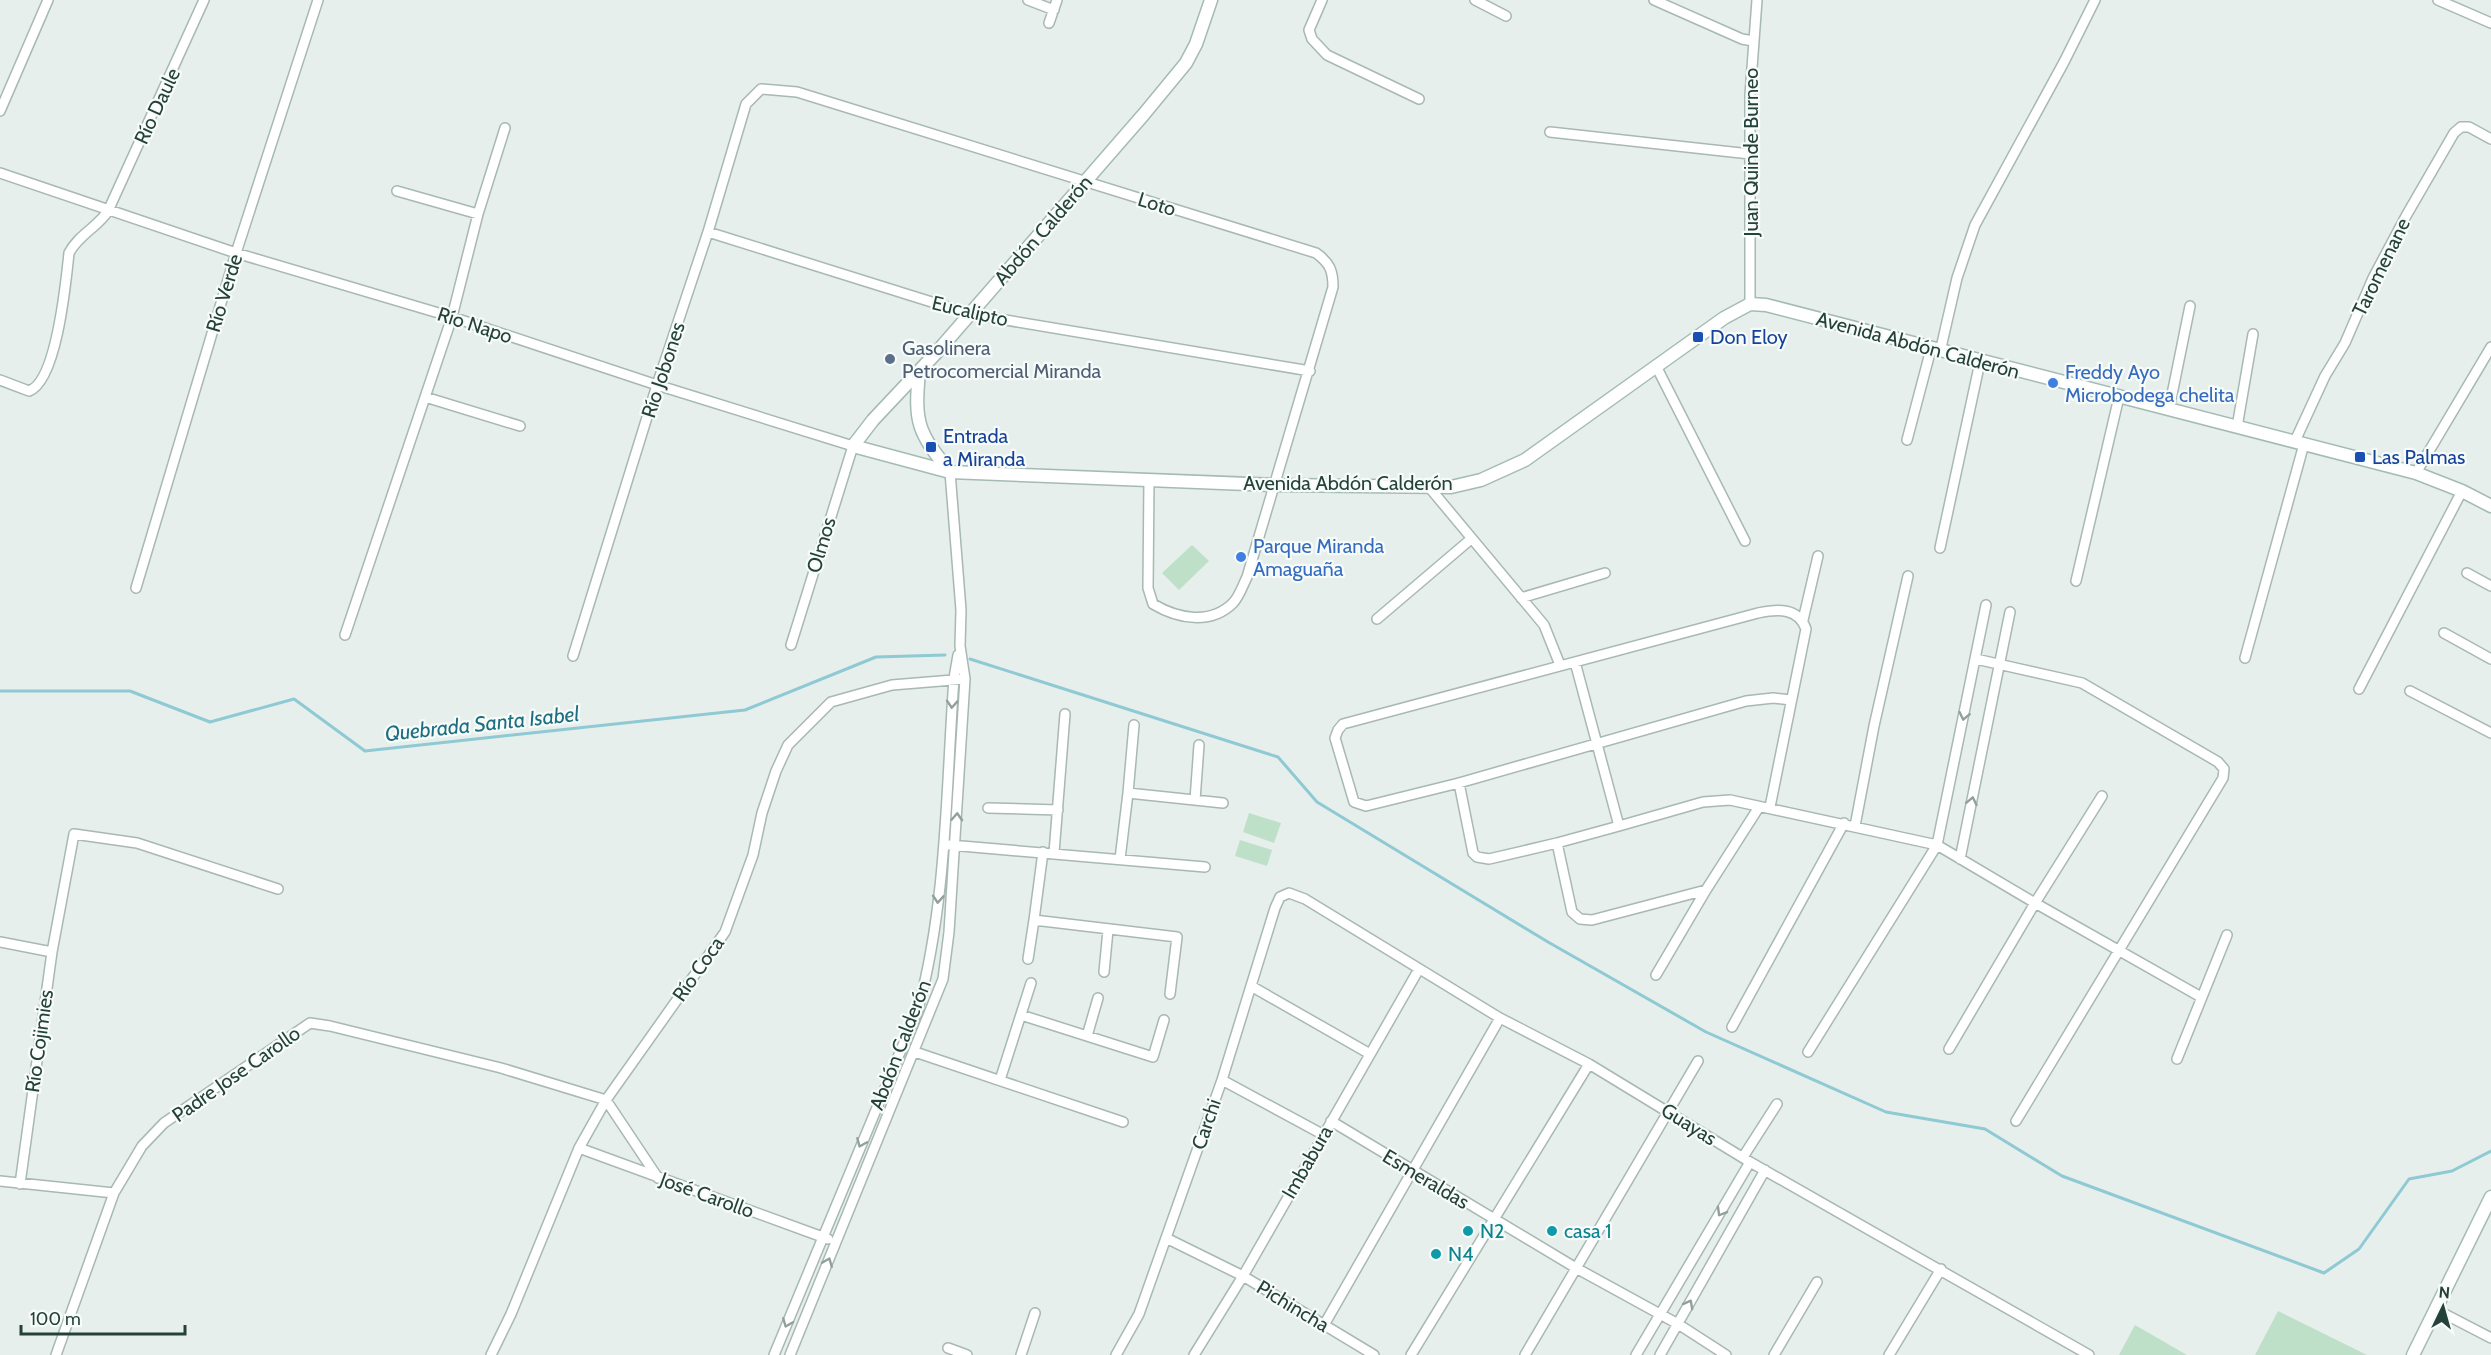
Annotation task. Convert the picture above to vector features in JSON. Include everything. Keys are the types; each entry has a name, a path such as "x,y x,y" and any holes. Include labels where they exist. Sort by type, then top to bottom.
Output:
{"street":[{"path":"0,111 48,0"},
{"name":"Río Daule","path":"0,380 29,391 37,387 50,358 63,313 69,253 73,246 102,220 108,211 204,0"},
{"name":"Río Verde","path":"136,588 236,253 318,0"},
{"path":"1028,0 1054,10"},
{"path":"1049,23 1057,0"},
{"name":"Abdón Calderón","path":"853,446 873,420 919,372 1144,114 1185,63 1196,44 1211,0"},
{"path":"1322,0 1309,30 1312,39 1327,55 1419,99"},
{"path":"1475,0 1506,16"},
{"path":"1654,0 1736,37 1753,41"},
{"name":"Juan Quinde Burneo","path":"1750,303 1750,95 1757,0"},
{"path":"1907,440 1975,225 2054,82 2095,0"},
{"path":"2438,0 2491,23"},
{"name":"Loto","path":"761,89 797,92 1316,253 1326,260 1333,273 1333,287 1247,578 1234,602 1214,616 1190,618 1166,612 1153,604 1148,588 1149,480"},
{"name":"Río Jobones","path":"573,656 657,385 708,232 746,104 761,89"},
{"name":"Taromenane","path":"2299,442 2325,376 2345,343 2389,247 2454,133 2461,127 2469,127 2491,139"},
{"path":"345,635 452,317 478,214 505,128"},
{"path":"1550,132 1750,154"},
{"name":"Río Napo","path":"0,173 236,253 452,317 657,385 853,446 950,472"},
{"path":"397,191 478,214"},
{"name":"Eucalipto","path":"708,232 969,314 1310,371"},
{"name":"Avenida Abdón Calderón","path":"950,472 1275,484 1451,487 1481,480 1525,460 1736,309 1750,303 1766,305 2416,473 2463,491 2491,506"},
{"path":"2169,409 2190,306"},
{"path":"2238,427 2253,334"},
{"path":"2416,473 2491,347"},
{"path":"1940,548 1980,362"},
{"path":"1656,366 1745,541"},
{"path":"919,372 916,403 922,435 950,472"},
{"path":"425,397 520,426"},
{"path":"2076,581 2120,397"},
{"path":"2244,658 2299,442"},
{"name":"Olmos","path":"791,645 853,446"},
{"name":"Abdón Calderón","path":"774,1355 918,1009 929,968 936,923 954,678 960,646 961,609 950,472"},
{"path":"1428,488 1544,625 1560,665"},
{"path":"2359,689 2463,491"},
{"path":"1377,619 1471,539"},
{"path":"1770,807 1806,629 1803,620 1818,555"},
{"path":"1521,598 1605,573"},
{"path":"2467,573 2491,586"},
{"path":"1855,826 1874,726 1908,576"},
{"path":"1808,1052 1937,845 1986,604"},
{"path":"1791,700 1773,698 1746,701 1459,783 1366,806 1354,802 1335,738 1343,724 1770,610 1788,611 1803,620"},
{"path":"1960,859 2010,612"},
{"path":"2444,633 2491,659"},
{"name":"Abdón Calderón","path":"790,1355 944,979 965,679 960,646"},
{"path":"1976,659 2082,682 2218,762 2224,769 2223,778 2016,1121"},
{"path":"1575,662 1619,826"},
{"name":"Río Coca","path":"491,1355 512,1314 579,1148 606,1100 725,932 753,855 762,813 776,771 788,746 831,702 892,685 954,678 965,679"},
{"path":"2410,691 2491,733"},
{"path":"1054,853 1065,714"},
{"path":"1120,859 1134,725"},
{"path":"1195,800 1199,745"},
{"path":"1459,783 1473,853 1477,857 1489,859 1718,800 1770,807 1937,845 2200,997"},
{"path":"1128,794 1223,803"},
{"path":"1949,1049 2035,903 2102,796"},
{"path":"1656,975 1706,890 1760,807"},
{"path":"988,808 1058,810"},
{"path":"1732,1027 1844,823"},
{"name":"Río Cojimies","path":"20,1184 52,952 74,834 137,843 278,889"},
{"path":"1557,843 1570,906 1575,916 1580,919 1592,920 1706,890"},
{"path":"942,845 1205,867"},
{"path":"1028,959 1043,852"},
{"name":"Guayas","path":"1289,893 1305,898 1500,1018 1589,1064 1747,1160 2089,1355"},
{"name":"Carchi","path":"1116,1355 1139,1314 1222,1080 1275,908 1281,897 1289,893"},
{"path":"1034,920 1177,937 1170,994"},
{"path":"1104,972 1108,930"},
{"path":"2177,1059 2200,997 2227,935"},
{"path":"0,942 52,952"},
{"name":"Imbabura","path":"1194,1355 1243,1276 1322,1134 1419,969"},
{"path":"1000,1080 1031,983"},
{"path":"1251,986 1370,1054"},
{"path":"1087,1036 1098,999"},
{"path":"1021,1015 1153,1057 1164,1020"},
{"path":"1324,1325 1500,1018"},
{"name":"Padre Jose Carollo","path":"56,1355 114,1193 142,1146 164,1123 310,1023 501,1068 606,1100"},
{"path":"915,1052 1123,1122"},
{"path":"1525,1355 1667,1110 1698,1061"},
{"path":"1411,1355 1498,1221 1589,1064"},
{"path":"1222,1080 1322,1134"},
{"path":"606,1100 658,1178"},
{"path":"1636,1355 1777,1104"},
{"name":"Esmeraldas","path":"1331,1121 1576,1268 1660,1315"},
{"name":"José Carollo","path":"579,1148 836,1242"},
{"path":"1660,1355 1765,1170"},
{"path":"0,1181 114,1193"},
{"path":"2413,1355 2491,1197"},
{"name":"Pichincha","path":"1166,1238 1243,1276 1374,1355"},
{"path":"1889,1355 1941,1269"},
{"path":"1774,1355 1817,1282"},
{"path":"2435,1309 2491,1338"},
{"path":"1021,1355 1035,1313"},
{"path":"1660,1315 1726,1355"},
{"path":"948,1348 967,1355"}],"green space":[{"path":"1192,545 1209,561 1179,590 1162,573"},
{"path":"1249,813 1281,823 1274,843 1243,832"},
{"path":"1240,840 1272,850 1267,866 1235,856"},
{"path":"2278,1311 2367,1355 2255,1355"},
{"path":"2135,1325 2187,1355 2119,1355"}],"waterway":[{"name":"Quebrada Santa Isabel","path":"0,691 130,691 210,722 294,699 365,751 745,710 876,657 945,655"},
{"path":"970,659 1278,757 1317,802 1548,942 1706,1032 1886,1112 1985,1129 2062,1176 2324,1273 2359,1249 2409,1179 2452,1171 2491,1151"}],"place":[{"name":"Don Eloy","path":"1698,337"},
{"name":"Gasolinera Petrocomercial Miranda","path":"890,359"},
{"name":"Freddy Ayo Microbodega chelita","path":"2053,383"},
{"name":"Entrada a Miranda","path":"931,447"},
{"name":"Las Palmas","path":"2360,457"},
{"name":"Parque Miranda Amaguaña","path":"1241,557"},
{"name":"N2","path":"1468,1231"},
{"name":"casa 1","path":"1552,1231"},
{"name":"N4","path":"1436,1254"}]}
